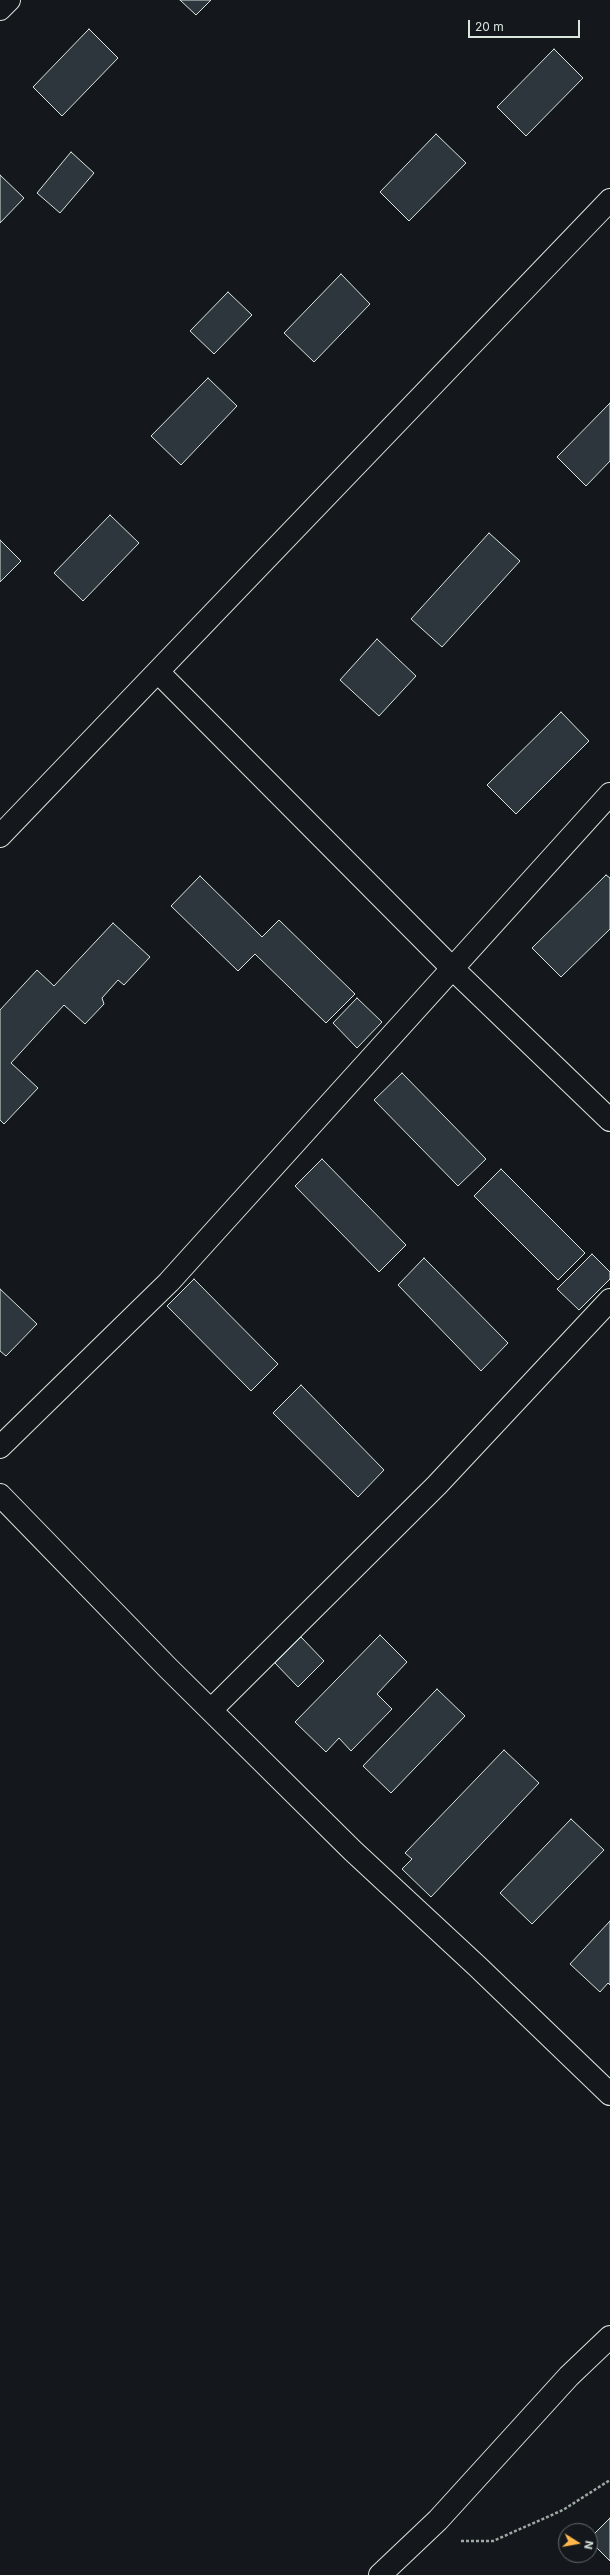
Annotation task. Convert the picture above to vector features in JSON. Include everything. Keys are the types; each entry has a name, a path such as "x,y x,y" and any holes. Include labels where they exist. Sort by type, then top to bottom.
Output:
{"street":[{"path":"0,9 9,0"},
{"path":"0,836 610,200"},
{"path":"158,672 453,969 610,1120"},
{"path":"0,1447 169,1282 610,794"},
{"path":"211,1710 437,1485 610,1300"},
{"path":"0,1495 211,1710 353,1851 478,1967 610,2094"},
{"path":"380,2575 421,2536 569,2376 610,2337"}],"path":[{"path":"421,2536 451,2542 493,2541 563,2510 610,2480"}],"building":[{"path":"180,0 211,0 196,15"},
{"path":"89,29 118,58 62,116 33,87"},
{"path":"554,49 583,78 526,136 497,107"},
{"path":"436,134 466,163 409,221 380,192"},
{"path":"71,152 94,173 60,213 37,193"},
{"path":"0,175 24,198 0,223"},
{"path":"341,274 370,304 314,362 284,333"},
{"path":"228,292 252,315 214,354 190,331"},
{"path":"208,378 237,406 181,465 151,436"},
{"path":"610,403 610,461 586,486 557,457"},
{"path":"110,515 139,543 83,601 54,573"},
{"path":"489,533 520,561 442,647 411,619"},
{"path":"0,540 21,561 0,582"},
{"path":"377,639 416,676 379,716 340,680"},
{"path":"561,712 589,741 516,814 487,785"},
{"path":"606,875 610,878 610,929 561,977 532,948"},
{"path":"200,876 262,937 279,920 355,994 326,1023 255,954 238,971 171,906"},
{"path":"113,923 150,957 124,985 118,980 102,998 104,1004 85,1024 64,1005 11,1063 38,1088 4,1124 0,1120 0,1010 37,970 54,986"},
{"path":"357,998 382,1022 357,1048 333,1023"},
{"path":"402,1073 486,1159 458,1186 374,1100"},
{"path":"322,1159 406,1245 379,1272 295,1186"},
{"path":"501,1169 585,1253 558,1280 474,1196"},
{"path":"592,1254 610,1272 610,1279 579,1310 557,1289"},
{"path":"424,1258 508,1343 481,1371 398,1285"},
{"path":"194,1279 278,1364 251,1391 167,1306"},
{"path":"0,1289 37,1324 6,1356 0,1351"},
{"path":"301,1385 384,1470 358,1497 273,1413"},
{"path":"380,1635 407,1662 377,1694 392,1709 351,1751 339,1738 326,1752 295,1722"},
{"path":"301,1637 324,1661 298,1687 275,1663"},
{"path":"437,1689 465,1716 391,1793 363,1766"},
{"path":"504,1750 539,1783 431,1897 402,1869 412,1859 405,1853"},
{"path":"571,1819 604,1850 532,1924 500,1893"},
{"path":"610,1921 610,1985 608,1983 600,1992 570,1964"},
{"path":"610,2518 610,2561 598,2549 598,2530"}]}
